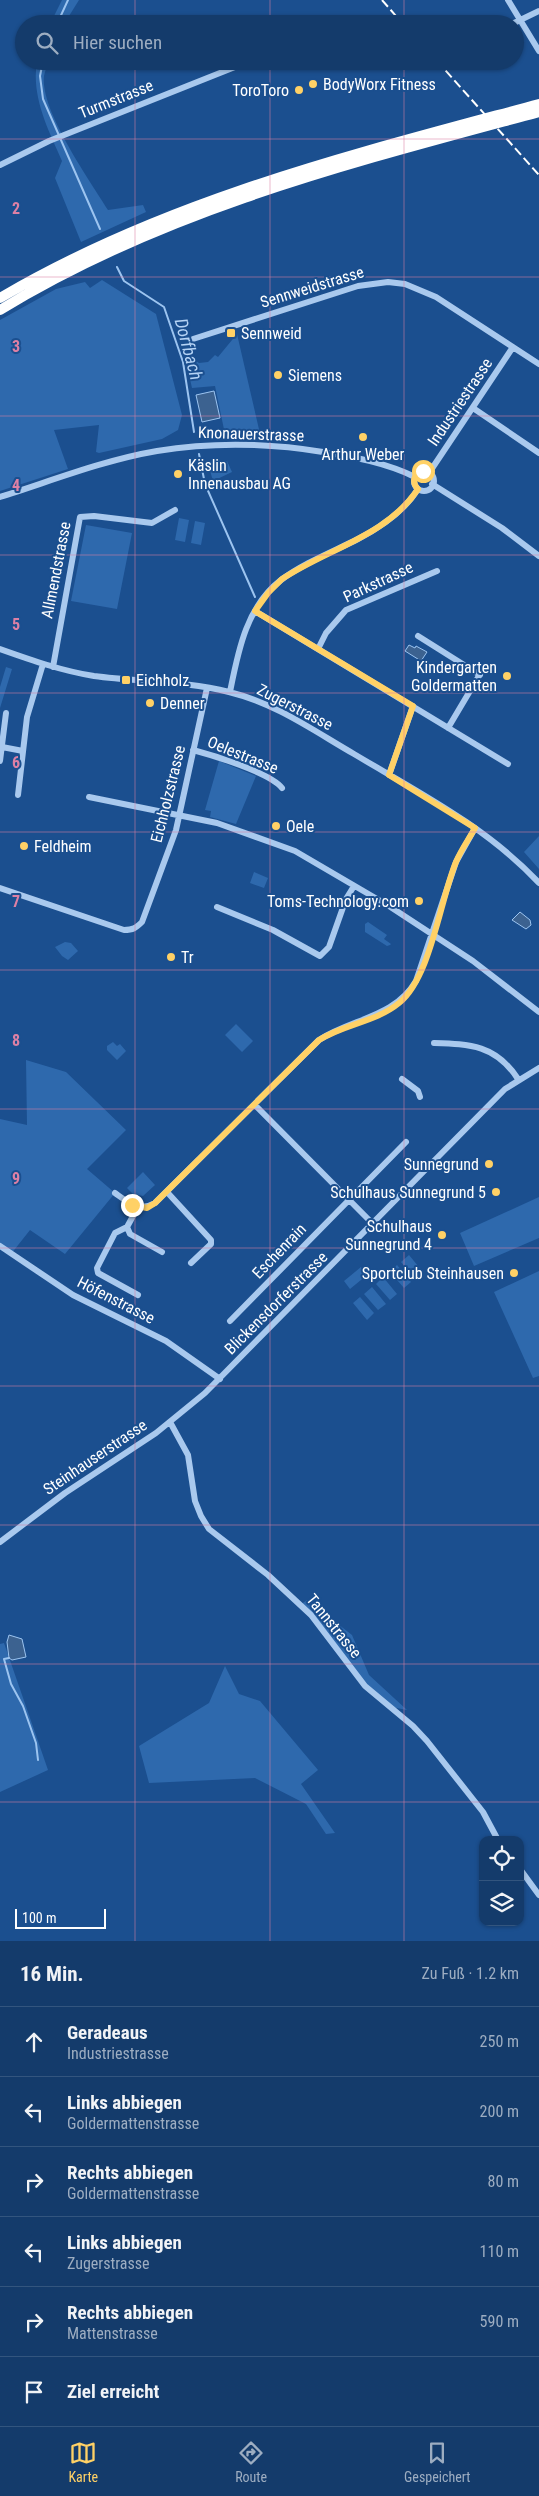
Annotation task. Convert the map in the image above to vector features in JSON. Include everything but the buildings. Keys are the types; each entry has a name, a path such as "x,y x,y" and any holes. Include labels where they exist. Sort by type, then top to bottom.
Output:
{"highway":[{"path":"0,298 88,250 194,206 332,161 539,104"},
{"path":"0,310 90,261 144,236 224,205 352,164 539,112"}],"street":[{"path":"508,0 513,15"},
{"path":"524,18 539,11"},
{"path":"524,32 539,51"},
{"name":"Turmstrasse","path":"0,165 71,132 227,70"},
{"name":"Sennweidstrasse","path":"193,340 358,286 388,282 405,284 436,297 539,364"},
{"name":"Industriestrasse","path":"429,472 513,347"},
{"path":"473,408 539,453"},
{"name":"Knonauerstrasse","path":"0,497 122,458 186,447 224,445 300,448 348,456 415,477"},
{"path":"420,472 429,472 433,477 432,484 427,490 418,489 415,484 415,477 420,472"},
{"path":"432,484 496,524 539,556"},
{"path":"230,692 244,634 255,611 268,593 282,579 372,532 404,508 418,489"},
{"name":"Allmendstrasse","path":"53,666 80,517 94,516 152,523 175,510"},
{"name":"Parkstrasse","path":"318,649 326,633 346,610 437,571"},
{"path":"255,611 508,764"},
{"path":"418,636 482,672 448,728"},
{"name":"Zugerstrasse","path":"0,649 43,664 92,676 230,692 283,712 475,828 513,856 539,883"},
{"path":"18,795 29,710 43,664"},
{"name":"Eichholzstrasse","path":"0,888 124,930 133,930 142,922 176,830 207,688"},
{"path":"389,775 413,706"},
{"path":"0,761 6,713"},
{"path":"2,747 23,751"},
{"name":"Oelestrasse","path":"193,750 257,773 278,783 282,788"},
{"path":"89,798 218,823 287,848 354,886 473,961 539,1012"},
{"path":"115,1193 138,1207 147,1208 155,1203 319,1040 334,1031 386,1012 404,998 416,981 456,862 475,828"},
{"path":"218,906 273,930 320,956 329,947 346,899 354,886"},
{"path":"434,1043 478,1046 506,1064 518,1079"},
{"name":"Blickensdorferstrasse","path":"205,1393 505,1089 518,1079 539,1068"},
{"path":"402,1079 418,1091 420,1097"},
{"path":"255,1105 373,1224"},
{"name":"Eschenrain","path":"230,1321 406,1142"},
{"path":"167,1192 211,1240 211,1244 191,1263"},
{"path":"138,1207 127,1227 115,1232 97,1268 98,1274 138,1295"},
{"path":"127,1227 130,1234 162,1252"},
{"name":"Höfenstrasse","path":"0,1246 73,1295 166,1341 220,1379"},
{"name":"Steinhauserstrasse","path":"0,1542 65,1493 122,1457 170,1422 205,1393"},
{"name":"Tannstrasse","path":"170,1422 188,1455 195,1501 209,1529 268,1574 311,1615 365,1686 413,1726 427,1741 483,1812 496,1836"},
{"path":"524,1874 539,1895"}],"shaded area":[{"path":"62,0 79,0 70,15 54,15"},
{"path":"36,70 46,70 44,76 45,91 58,126 108,210 143,205 146,212 81,242 55,178 62,161 42,112 36,87"},
{"path":"102,280 156,314 182,415 178,430 162,439 99,453 96,452 99,425 54,430 68,469 0,491 0,320 56,289 85,282 90,288"},
{"path":"237,334 261,438 226,439 215,386 192,388 182,344 188,342 192,358 199,363 208,362 215,355 218,357"},
{"path":"214,391 220,418 202,422 196,395"},
{"path":"227,461 232,472 213,481 209,467"},
{"path":"179,518 189,520 185,542 175,540"},
{"path":"195,521 205,523 201,545 191,543"},
{"path":"86,525 132,533 117,609 71,601"},
{"path":"409,645 415,648 416,646 427,652 421,661 405,651"},
{"path":"6,667 12,669 0,708 0,687"},
{"path":"219,761 256,776 236,824 210,817 211,811 205,810"},
{"path":"539,836 539,869 524,852"},
{"path":"254,872 268,878 264,888 250,883"},
{"path":"520,912 530,920 531,925 526,929 512,920"},
{"path":"368,922 387,935 384,939 390,945 387,946 365,932 365,924"},
{"path":"65,942 71,943 78,951 68,960 55,947"},
{"path":"236,1024 253,1041 242,1052 225,1035"},
{"path":"113,1042 117,1046 120,1044 126,1051 117,1060 107,1050 107,1046"},
{"path":"26,1060 66,1072 126,1130 87,1169 115,1193 65,1254 30,1230 11,1254 0,1246 0,1119 27,1125"},
{"path":"143,1172 155,1185 143,1196 133,1194 127,1188"},
{"path":"539,1197 539,1238 474,1266 460,1233"},
{"path":"409,1255 423,1272 415,1278 401,1262"},
{"path":"397,1265 411,1282 404,1288 390,1272"},
{"path":"361,1267 367,1275 350,1289 344,1281"},
{"path":"539,1271 539,1376 533,1378 494,1292"},
{"path":"383,1277 397,1294 390,1300 376,1284"},
{"path":"372,1287 386,1304 378,1310 364,1294"},
{"path":"360,1297 374,1313 367,1320 353,1303"},
{"path":"307,1600 352,1635 369,1675 407,1710 386,1706 339,1656 300,1605"},
{"path":"9,1635 22,1639 26,1657 12,1660 9,1658 7,1642"},
{"path":"4,1643 48,1770 0,1792 0,1644"},
{"path":"225,1666 239,1694 260,1701 318,1770 301,1784 335,1833 326,1834 306,1804 255,1778 149,1783 139,1746 209,1703"}],"waterway":[{"name":"Dorfbach","path":"61,15 68,0"},
{"name":"Dorfbach","path":"41,70 40,76 43,99 100,229"},
{"name":"Dorfbach","path":"117,267 124,281 164,307 183,362 194,432"},
{"name":"Dorfbach","path":"199,454 205,484 255,597"},
{"path":"9,1658 4,1659 11,1684 23,1706 36,1743 38,1760"}],"railway":[{"path":"382,0 395,15"},
{"path":"445,70 539,175"}],"place":[{"name":"BodyWorx Fitness","path":"313,84"},
{"name":"ToroToro","path":"299,90"},
{"name":"Sennweid","path":"231,333"},
{"name":"Siemens","path":"278,375"},
{"name":"Arthur Weber","path":"363,437"},
{"name":"Käslin Innenausbau AG","path":"178,474"},
{"name":"Kindergarten Goldermatten","path":"507,676"},
{"name":"Eichholz","path":"126,680"},
{"name":"Denner","path":"150,703"},
{"name":"Oele","path":"276,826"},
{"name":"Feldheim","path":"24,846"},
{"name":"Toms-Technology.com","path":"419,901"},
{"name":"Tr","path":"171,957"},
{"name":"Sunnegrund","path":"489,1164"},
{"name":"Schulhaus Sunnegrund 5","path":"496,1192"},
{"name":"Schulhaus Sunnegrund 4","path":"442,1235"},
{"name":"Sportclub Steinhausen","path":"514,1273"}],"route":[{"path":"132,1205 147,1208 155,1203 319,1040 334,1031 386,1012 399,1003 411,990 421,969 456,862 475,828 389,775 413,706 255,611 276,584 292,572 372,532 404,508 418,489 414,481 415,476 423,471"}]}
